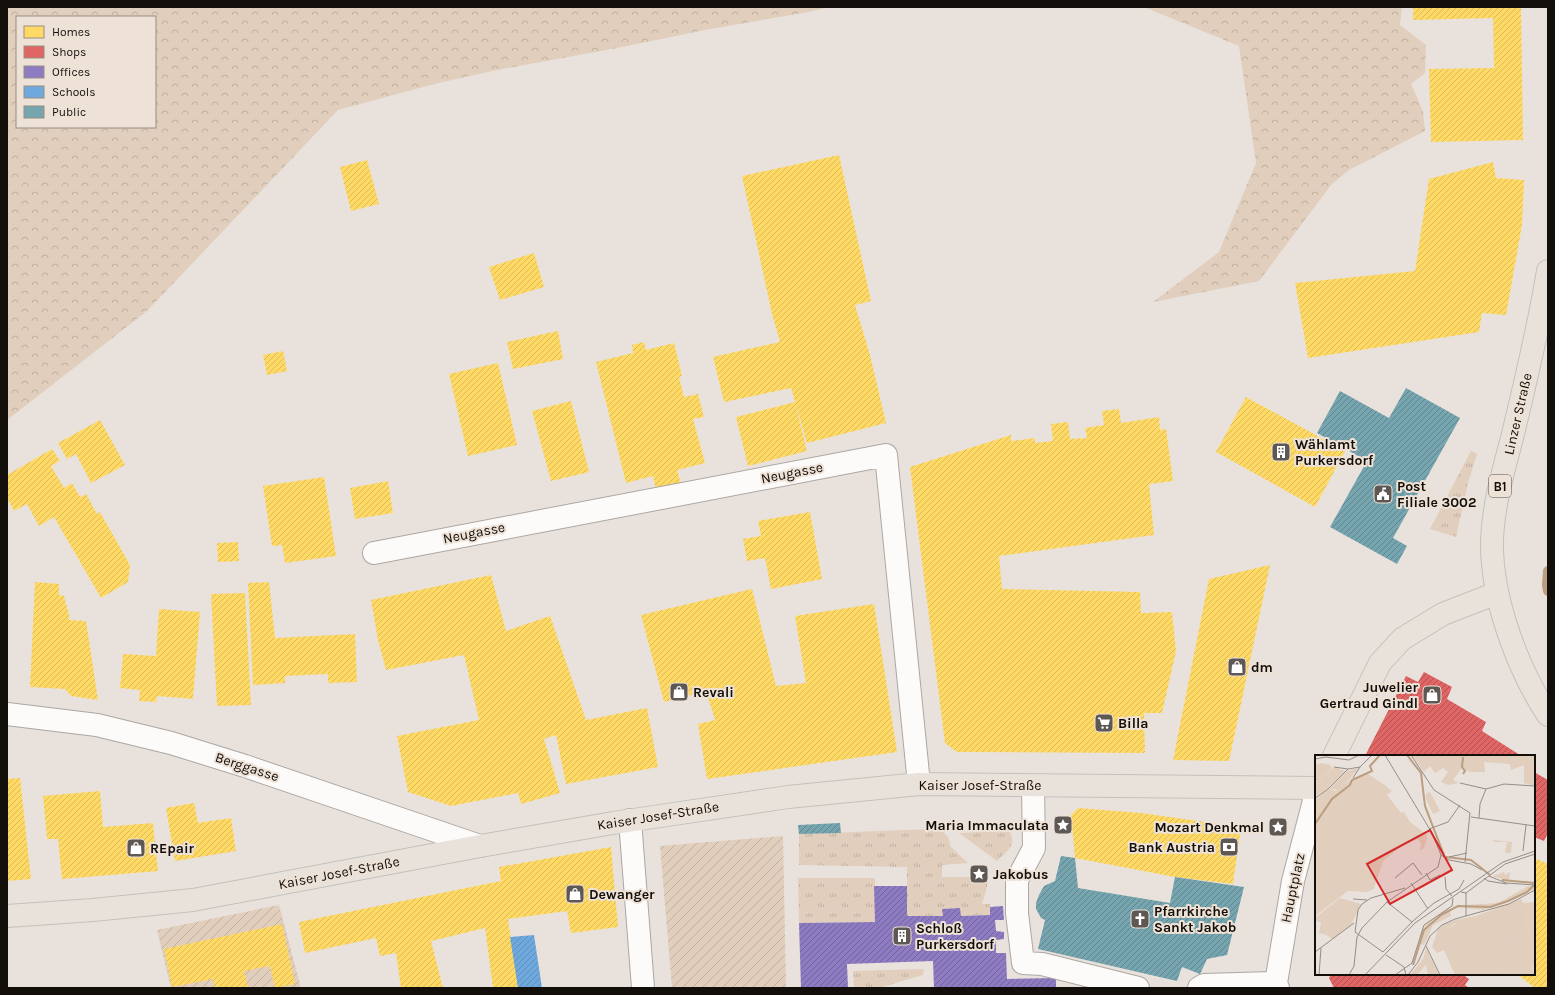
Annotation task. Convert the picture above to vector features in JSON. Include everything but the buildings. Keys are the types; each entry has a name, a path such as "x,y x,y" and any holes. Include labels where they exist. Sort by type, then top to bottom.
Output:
{"main road":[{"name":"Linzer Straße","path":"1548,271 1526,380 1498,494 1492,540 1497,594 1514,646 1531,685 1548,715"},
{"path":"1334,755 1380,663 1402,639 1443,614 1497,594"},
{"name":"Kaiser Josef-Straße","path":"7,916 93,910 193,900 480,846 630,820 788,797 919,784 1315,788"}],"street":[{"name":"Neugasse","path":"374,552 886,455 919,784"},
{"name":"Berggasse","path":"7,714 97,725 171,743 245,766 480,846"},
{"path":"1034,786 1034,848 1018,880 1017,913 1023,963 1042,964 1138,988"},
{"name":"Hauptplatz","path":"1199,988 1204,985 1277,986 1293,880 1315,797"},
{"path":"630,820 643,988"}],"green space":[{"path":"7,7 829,7 497,70 434,84 338,110 147,311 7,420"},
{"path":"1144,7 1402,7 1400,25 1426,45 1425,73 1411,84 1423,111 1425,131 1349,170 1331,185 1259,281 1153,302 1219,252 1256,163 1239,46"},
{"path":"1471,451 1477,454 1468,483 1456,537 1430,529"},
{"path":"934,829 941,831 948,836 950,846 968,863 942,865 942,877 971,877 972,872 976,867 988,873 987,887 982,904 990,904 990,915 961,916 960,908 943,909 943,916 907,916 907,867 799,865 799,834"},
{"path":"1010,832 1012,841 1010,848 997,861 959,833"},
{"path":"783,836 786,988 672,988 660,846"},
{"path":"798,878 875,878 875,922 799,923"},
{"path":"279,905 301,988 171,988 157,930"},
{"path":"924,969 923,975 879,988 854,988 853,971"}],"waterway":[{"path":"1548,571 1548,591"}],"place":[{"name":"Wählamt Purkersdorf","path":"1281,452"},
{"name":"Post Filiale 3002","path":"1383,494"},
{"name":"dm","path":"1237,667"},
{"name":"Revali","path":"679,692"},
{"name":"Juwelier Gertraud Gindl","path":"1432,695"},
{"name":"Billa","path":"1104,723"},
{"name":"Maria Immaculata","path":"1063,825"},
{"name":"Mozart Denkmal","path":"1278,827"},
{"name":"Bank Austria","path":"1229,847"},
{"name":"REpair","path":"136,848"},
{"name":"Jakobus","path":"979,874"},
{"name":"Dewanger","path":"575,894"},
{"name":"Pfarrkirche Sankt Jakob","path":"1140,919"},
{"name":"Schloß Purkersdorf","path":"902,936"}]}
